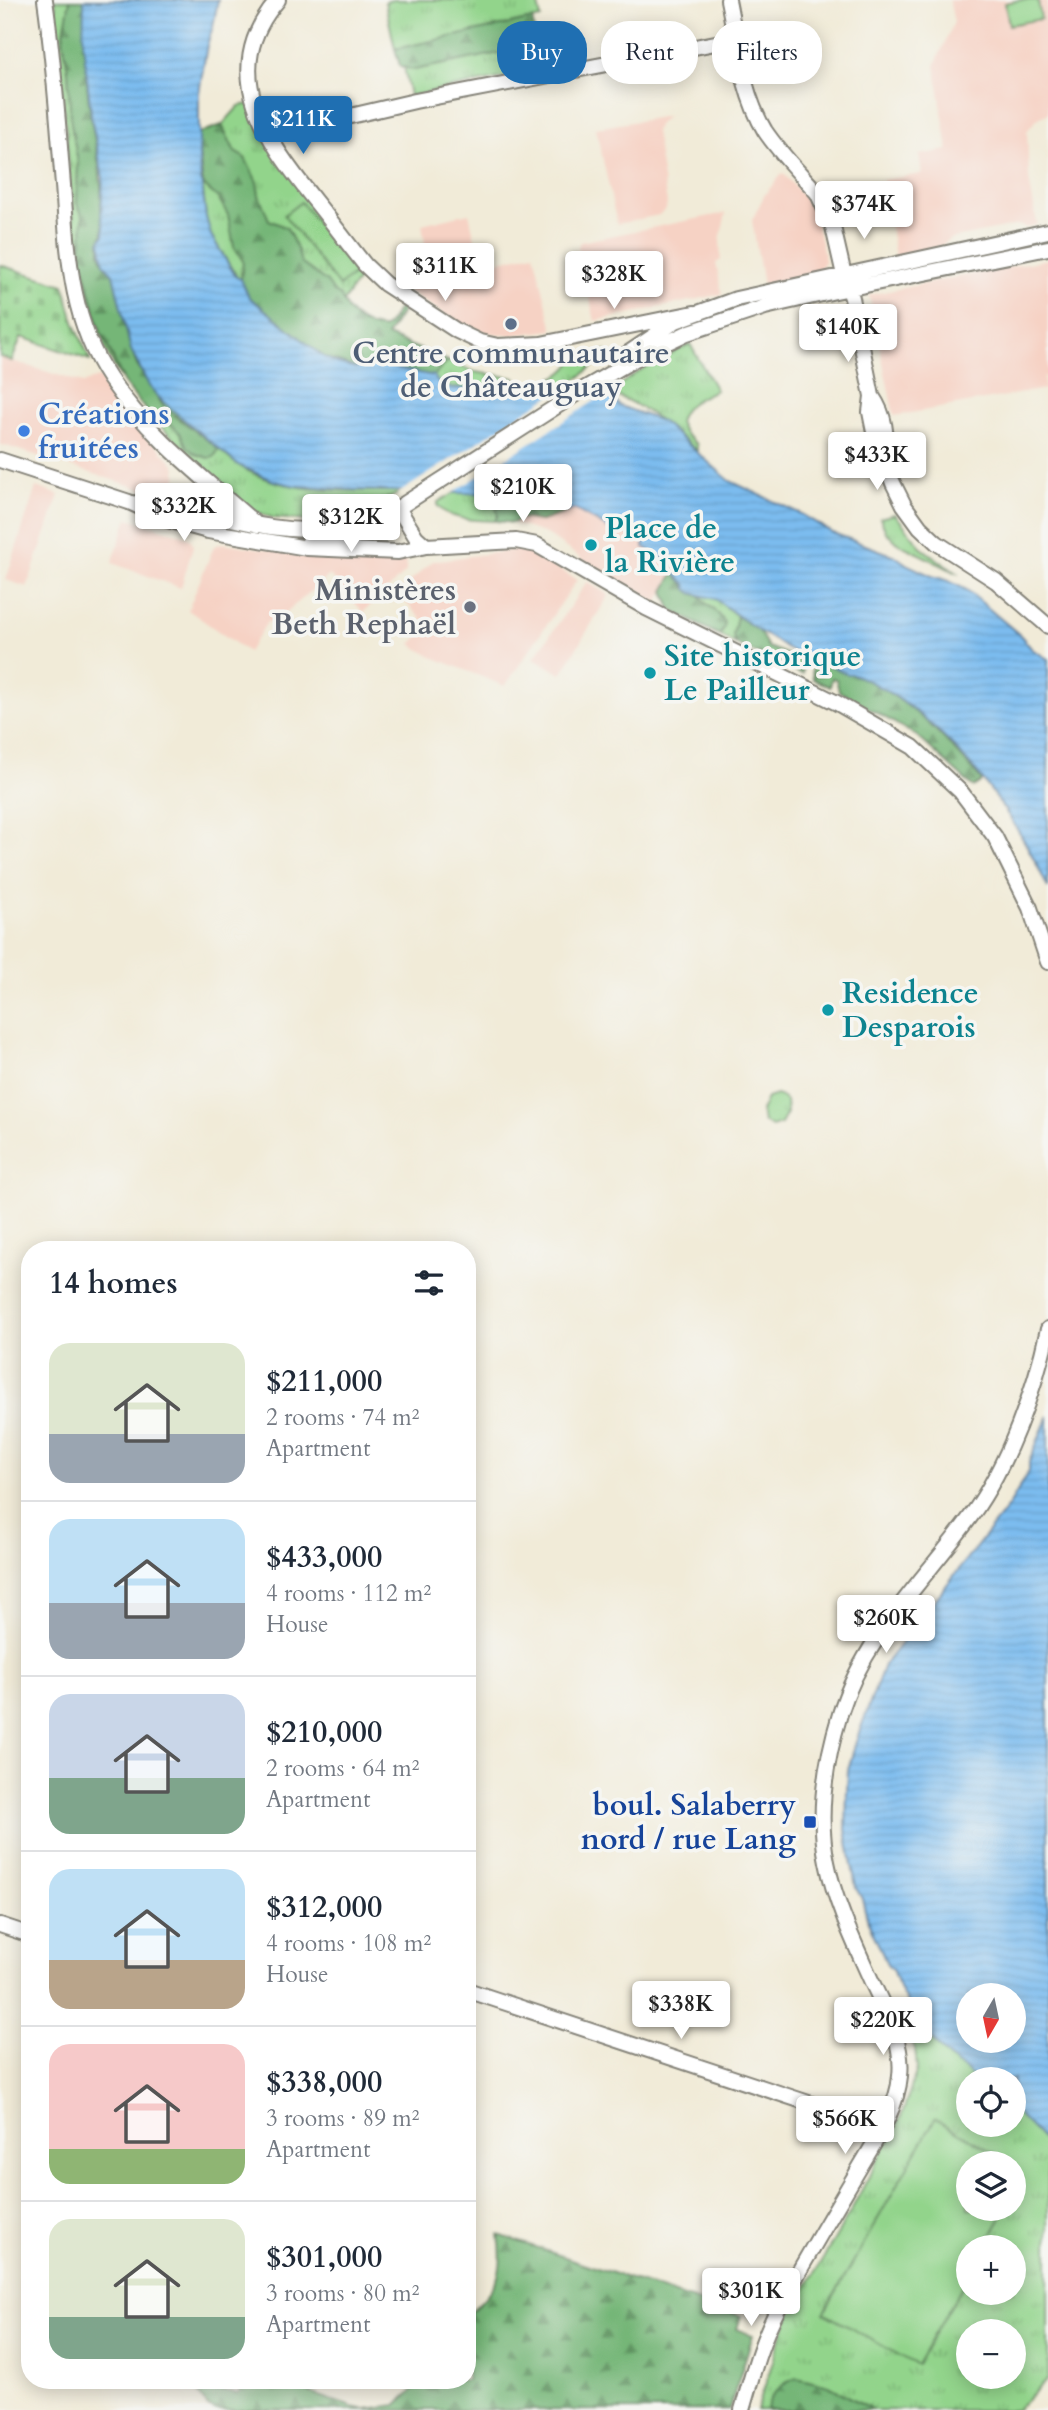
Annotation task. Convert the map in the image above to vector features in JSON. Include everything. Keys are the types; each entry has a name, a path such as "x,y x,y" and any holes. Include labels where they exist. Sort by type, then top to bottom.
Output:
{"street":[{"path":"45,0 53,65 68,260 82,323 103,368 128,404 175,453 257,525"},
{"path":"278,0 256,32 248,69 252,97 269,135 291,170 368,269 395,290 470,338 505,346 541,344 694,313 752,295 1048,248"},
{"path":"728,0 732,21"},
{"path":"269,135 415,101 712,44"},
{"path":"746,84 760,122 780,152 817,192 833,227 849,279 872,396 882,411 890,478 904,505 928,535 996,581 1048,626"},
{"path":"129,502 173,505 257,525 301,530 326,530 353,525 398,508 582,390 660,345 697,329 849,279 1048,231"},
{"path":"582,390 652,336 694,313"},
{"path":"0,460 129,502 168,520 208,531 307,548 403,551 426,546 516,541 537,545 646,608 837,703 906,741 951,781 995,837 1030,908 1048,962"},
{"path":"208,531 212,515 211,485"},
{"path":"287,543 354,535 382,524 398,508"},
{"path":"398,508 413,533 426,546"},
{"path":"742,2410 778,2308 881,2127 899,2084 900,2050 843,1913 824,1848 824,1812 831,1754 849,1690 868,1650 970,1518 992,1484 1035,1382 1048,1329"},
{"path":"0,1925 21,1932"},
{"path":"476,1993 881,2127"}],"shaded area":[{"path":"949,0 1048,0 1048,113 1037,119 1027,131 1029,179 1037,224 1027,228 1018,225 950,239 940,247 895,257 883,180 922,174 919,155 948,150 935,65 954,22"},
{"path":"668,116 659,123 655,131 666,209 659,215 617,224 596,128"},
{"path":"783,173 813,208 825,261 817,273 763,285 752,220 765,194"},
{"path":"469,213 479,257 429,270 422,224"},
{"path":"726,213 720,240 721,260 716,263 722,294 595,321 578,247 580,242"},
{"path":"534,253 553,330 512,335 488,333 463,324 462,326 408,291 409,283 412,282"},
{"path":"1048,259 1048,376 1043,377 1045,389 894,416 869,295"},
{"path":"0,357 83,383 100,377 121,407 175,465 177,476 172,487 154,493 0,444"},
{"path":"36,487 59,495 27,587 6,580"},
{"path":"574,509 614,532 624,531 632,535 644,544 644,547 678,567 657,603 592,566 546,534 513,523 521,518 542,521"},
{"path":"128,518 186,536 191,540 193,546 181,588 112,563"},
{"path":"222,543 298,554 402,560 406,562 406,572 363,612 330,575 272,624 268,621 248,652 188,610 214,546"},
{"path":"515,550 534,554 577,580 505,686 432,657 411,644 429,627 397,593 433,561"},
{"path":"587,582 609,595 561,674 534,658"}],"green space":[{"path":"55,0 86,0 63,38 71,124 78,162 77,203 83,216 80,241 89,293 100,330 126,386 99,337 79,268"},
{"path":"70,0 86,0 86,77 101,188 103,229 100,253 104,264 113,274 137,365 164,407 219,449 214,457 196,454 187,447 180,433 172,425 152,418 126,386 100,330 81,256 83,216 77,203 78,162 71,124 63,38"},
{"path":"537,0 541,18 497,21 497,27 395,49 385,2"},
{"path":"1038,0 1041,19 1009,25 1005,3"},
{"path":"497,27 497,54 414,70 400,66 395,49"},
{"path":"497,54 497,79 410,96 404,67 414,70"},
{"path":"249,104 363,272 342,304 361,322 386,328 401,306 404,308 387,336 475,372 515,378 519,384 541,382 555,377 572,362 572,351 583,354 606,351 607,354 580,377 556,392 517,389 520,393 497,394 483,389 441,387 436,381 398,370 237,277 211,235 206,217 197,134 222,125 239,106"},
{"path":"222,125 235,152 245,158 257,182 269,220 287,228 301,263 341,296 347,309 357,320 370,326 385,328 401,306 404,308 387,336 448,361 434,376 375,364 356,368 324,357 249,297 241,279 243,261 234,247 228,215 219,199 203,185 197,134"},
{"path":"301,202 356,273 339,286 284,215"},
{"path":"0,265 64,285 74,322 90,360 21,337 12,361 0,357"},
{"path":"690,344 716,390 689,406 681,415 679,422 685,434 697,445 697,451 644,409 607,393 653,362"},
{"path":"149,386 227,457 256,475 296,487 340,491 403,491 360,513 337,519 310,521 273,518 254,511 152,418 162,423 164,407"},
{"path":"453,493 493,494 503,507 497,508 495,521 449,515 438,506 438,502"},
{"path":"520,499 555,505 567,512 541,521 521,518 513,523 495,521 498,515 496,508 517,503"},
{"path":"895,514 923,549 959,574 899,544 886,532 880,518"},
{"path":"674,573 691,593 701,597 722,618 724,626 719,635 672,611 664,591"},
{"path":"700,596 715,598 737,616 733,636 736,644 719,635 723,631 714,609"},
{"path":"737,616 759,631 768,647 800,659 802,674 736,644 733,636"},
{"path":"811,661 853,674 891,694 924,719 982,781 973,787 917,736 839,691 836,679 832,678 830,687 813,679"},
{"path":"776,1095 786,1101 787,1113 781,1124 772,1127 763,1122 761,1111 767,1098"},
{"path":"918,2024 946,2055 961,2067 956,2067 956,2137 1026,2137 1026,2122 1048,2145 1048,2379 1016,2410 757,2410 790,2316 849,2214 903,2112 917,2069 915,2048 907,2030"},
{"path":"935,2119 956,2131 956,2137 966,2137 991,2151 956,2151 956,2221 999,2221 991,2235 956,2235 956,2297 917,2365 824,2313"},
{"path":"499,2235 741,2316 737,2329 753,2335 729,2410 215,2410 208,2407 199,2394 206,2389 239,2394 240,2389 299,2389 365,2409 396,2405 414,2389 476,2389 476,2306 486,2297 496,2280 501,2249"},
{"path":"797,2378 829,2386 874,2410 767,2410 770,2399 777,2390"}],"water":[{"path":"84,0 218,0 199,93 199,164 211,235 236,277 241,279 249,297 324,357 356,368 375,364 434,376 441,387 508,394 519,393 516,388 607,393 620,406 661,421 730,481 801,514 833,533 895,556 908,565 967,590 1021,636 1032,649 1048,659 1048,888 1033,856 993,793 943,735 915,711 885,690 853,674 799,655 759,631 715,599 692,593 674,573 678,567 644,547 644,543 624,531 614,532 574,509 567,512 543,502 497,499 493,494 352,490 296,486 274,481 238,465 162,401 149,386 131,350 113,274 104,264 100,240 104,235 101,216 103,178 92,122 83,43"},
{"path":"1048,1416 1048,2145 1026,2122 1026,2067 961,2067 946,2055 918,2024 868,1922 856,1888 846,1830 848,1770 884,1665 1010,1504 1029,1471 1029,1462"}],"pier":[{"path":"560,389 610,391 448,496 397,494"}],"place":[{"name":"Centre communautaire de Châteauguay","path":"511,324"},
{"name":"Créations fruitées","path":"24,431"},
{"name":"Place de la Rivière","path":"591,545"},
{"name":"Ministères Beth Rephaël","path":"470,607"},
{"name":"Site historique Le Pailleur","path":"650,673"},
{"name":"Residence Desparois","path":"828,1010"},
{"name":"boul. Salaberry nord / rue Lang","path":"810,1822"}]}
